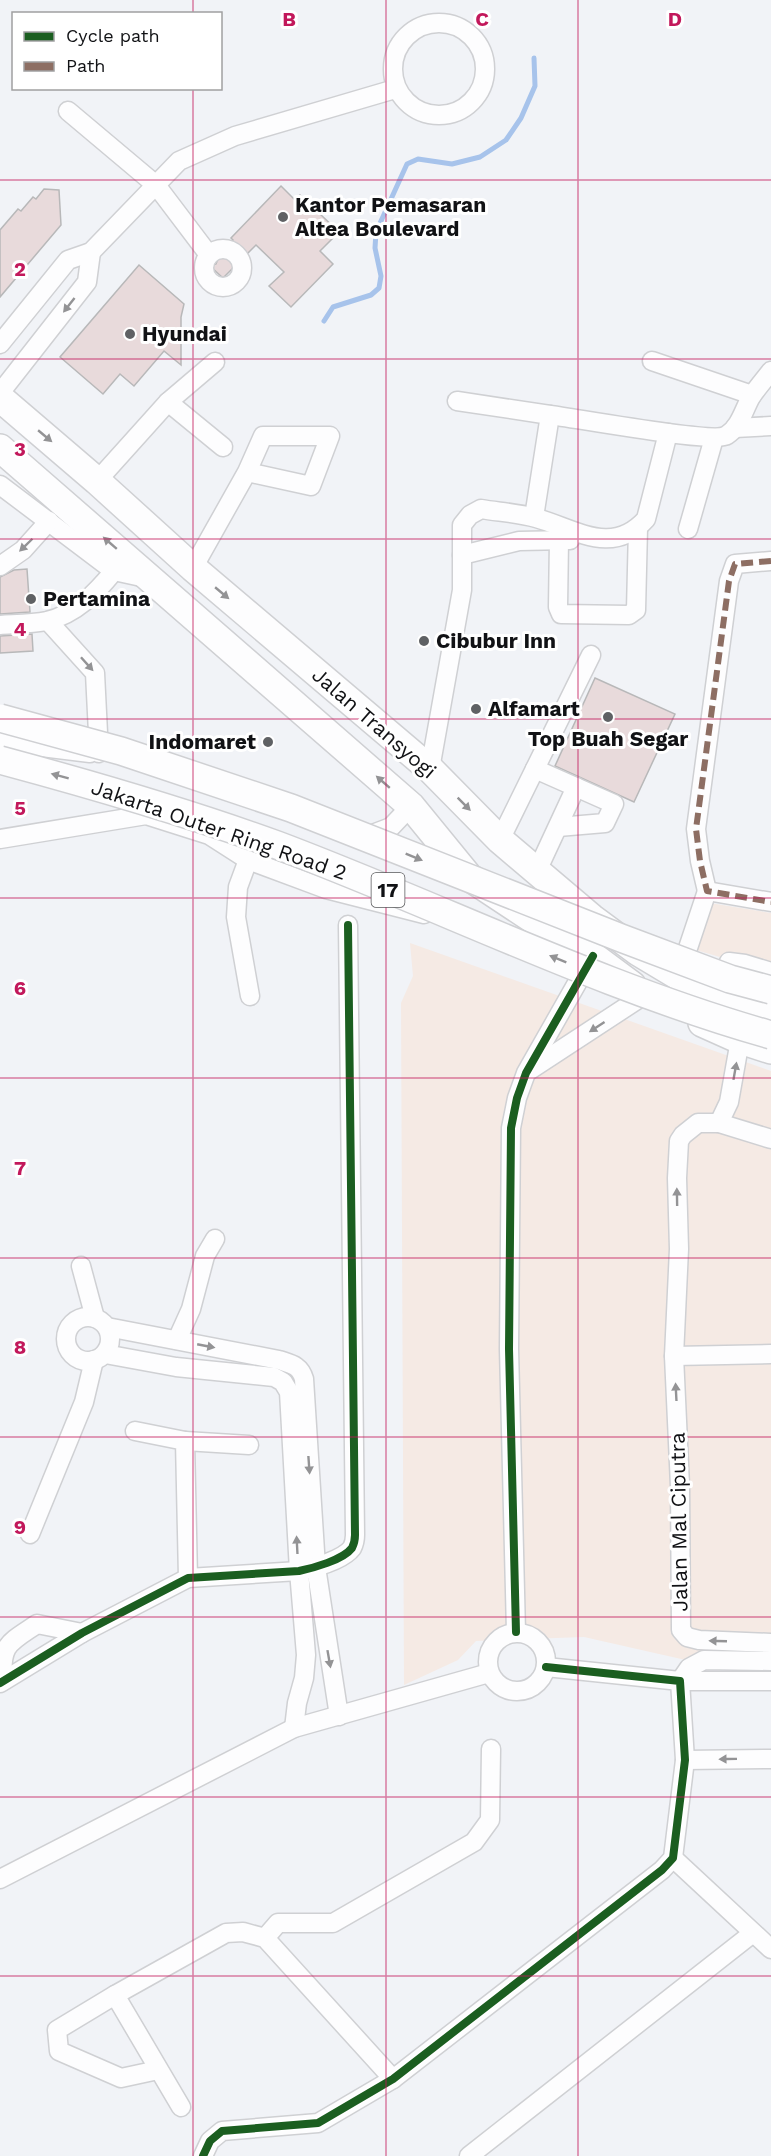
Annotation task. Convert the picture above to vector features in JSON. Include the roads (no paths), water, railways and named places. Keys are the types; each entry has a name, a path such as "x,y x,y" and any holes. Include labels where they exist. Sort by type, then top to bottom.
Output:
{"highway":[{"name":"Jalan Transyogi","path":"0,398 97,481 193,568 430,770 500,840 592,918 638,952 678,976 764,1001"},
{"name":"Jalan Transyogi","path":"0,448 11,465 151,579 411,806 469,877 593,956 619,977 646,994 690,1018 740,1040 771,1050"},
{"name":"Jakarta Outer Ring Road 2","path":"0,718 121,751 291,808 730,979 764,1001"},
{"name":"Jakarta Outer Ring Road 2","path":"0,760 109,789 277,846 606,978 716,1020 771,1035"}],"street":[{"path":"438,22 462,27 483,49 486,78 472,105 445,117 415,111 395,89 391,66 399,44 416,28 438,22"},
{"path":"0,344 68,260 91,252 179,161 235,136 395,89"},
{"path":"68,111 156,185 209,255"},
{"path":"0,393 87,282 91,252"},
{"path":"652,361 752,395"},
{"path":"97,481 168,402 215,362"},
{"path":"457,401 668,433 723,438 735,428 752,395 771,371"},
{"path":"168,402 223,447"},
{"path":"534,517 550,415"},
{"path":"735,428 771,426"},
{"path":"462,555 519,541 616,538 638,528 646,519 668,433"},
{"path":"688,529 714,438"},
{"path":"193,568 247,472"},
{"path":"0,485 114,571 151,579"},
{"path":"430,770 462,590 462,525 475,511 481,509 534,517 602,539"},
{"path":"0,566 23,550 49,521"},
{"path":"559,540 558,607 561,614 629,615 636,610 638,528"},
{"path":"678,976 707,891 696,829 729,581 735,564 771,561"},
{"path":"0,625 48,621 77,608 114,571"},
{"path":"48,621 95,673 99,754"},
{"path":"500,840 591,655"},
{"path":"0,742 120,757 222,789 332,834 364,838 391,827 411,806"},
{"path":"535,769 614,804 605,824 558,827"},
{"path":"537,871 576,788"},
{"path":"0,839 146,815 209,835 248,860 326,889 502,932 520,933 543,926"},
{"path":"248,860 238,887 236,917 250,996"},
{"path":"707,891 771,902"},
{"path":"82,1634 37,1624 5,1645 0,1663 1,1682 82,1634 188,1578 307,1569 347,1553 353,1547 355,1534 348,925"},
{"path":"516,1632 509,1349 511,1128 517,1098 526,1073 593,956"},
{"path":"764,1001 726,969 727,964 732,962 745,964 771,972"},
{"path":"526,1073 646,994"},
{"path":"719,1123 729,1102 740,1040"},
{"name":"Jalan Mal Ciputra","path":"771,1139 719,1123 698,1123 679,1141 674,1356 680,1486 681,1629 692,1639 771,1643"},
{"path":"177,1340 192,1309 205,1256 215,1239"},
{"path":"30,1534 84,1402 99,1357 110,1340 101,1322 81,1266"},
{"path":"294,1728 306,1655 307,1569 304,1379 300,1370 298,1367 279,1360 177,1340 82,1317 71,1324 65,1336 70,1354 81,1360 99,1357 274,1377 283,1382 289,1392 307,1569 339,1716"},
{"path":"674,1356 771,1354"},
{"path":"135,1431 185,1441 249,1445"},
{"path":"185,1441 188,1578"},
{"path":"516,1632 525,1633 539,1642 546,1658 546,1667 542,1677 534,1686 512,1691 495,1682 489,1673 487,1659 491,1646 502,1636 516,1632"},
{"path":"203,2156 210,2141 222,2131 318,2123 393,2079 662,1870 673,1858 685,1760 680,1681 689,1668 704,1660 771,1661"},
{"path":"546,1667 680,1681 771,1681"},
{"path":"0,1879 294,1728 489,1673"},
{"path":"266,1938 278,1923 333,1923 474,1842 490,1820 491,1749"},
{"path":"685,1760 771,1759"},
{"path":"673,1858 771,1949"},
{"path":"158,2070 121,2078 59,2051 57,2030 226,1933 243,1932 266,1938 393,2079"},
{"path":"470,2156 753,1933"},
{"path":"115,1995 181,2107"}],"waterway":[{"path":"324,321 333,307 371,295 379,288 381,276 375,248 376,232 407,164 418,159 452,164 480,157 506,140 521,118 535,86 534,58"}],"place":[{"name":"Kantor Pemasaran Altea Boulevard","path":"283,217"},
{"name":"Hyundai","path":"130,334"},
{"name":"Pertamina","path":"31,599"},
{"name":"Cibubur Inn","path":"424,641"},
{"name":"Alfamart","path":"476,709"},
{"name":"Top Buah Segar","path":"608,717"},
{"name":"Indomaret","path":"268,742"}]}
